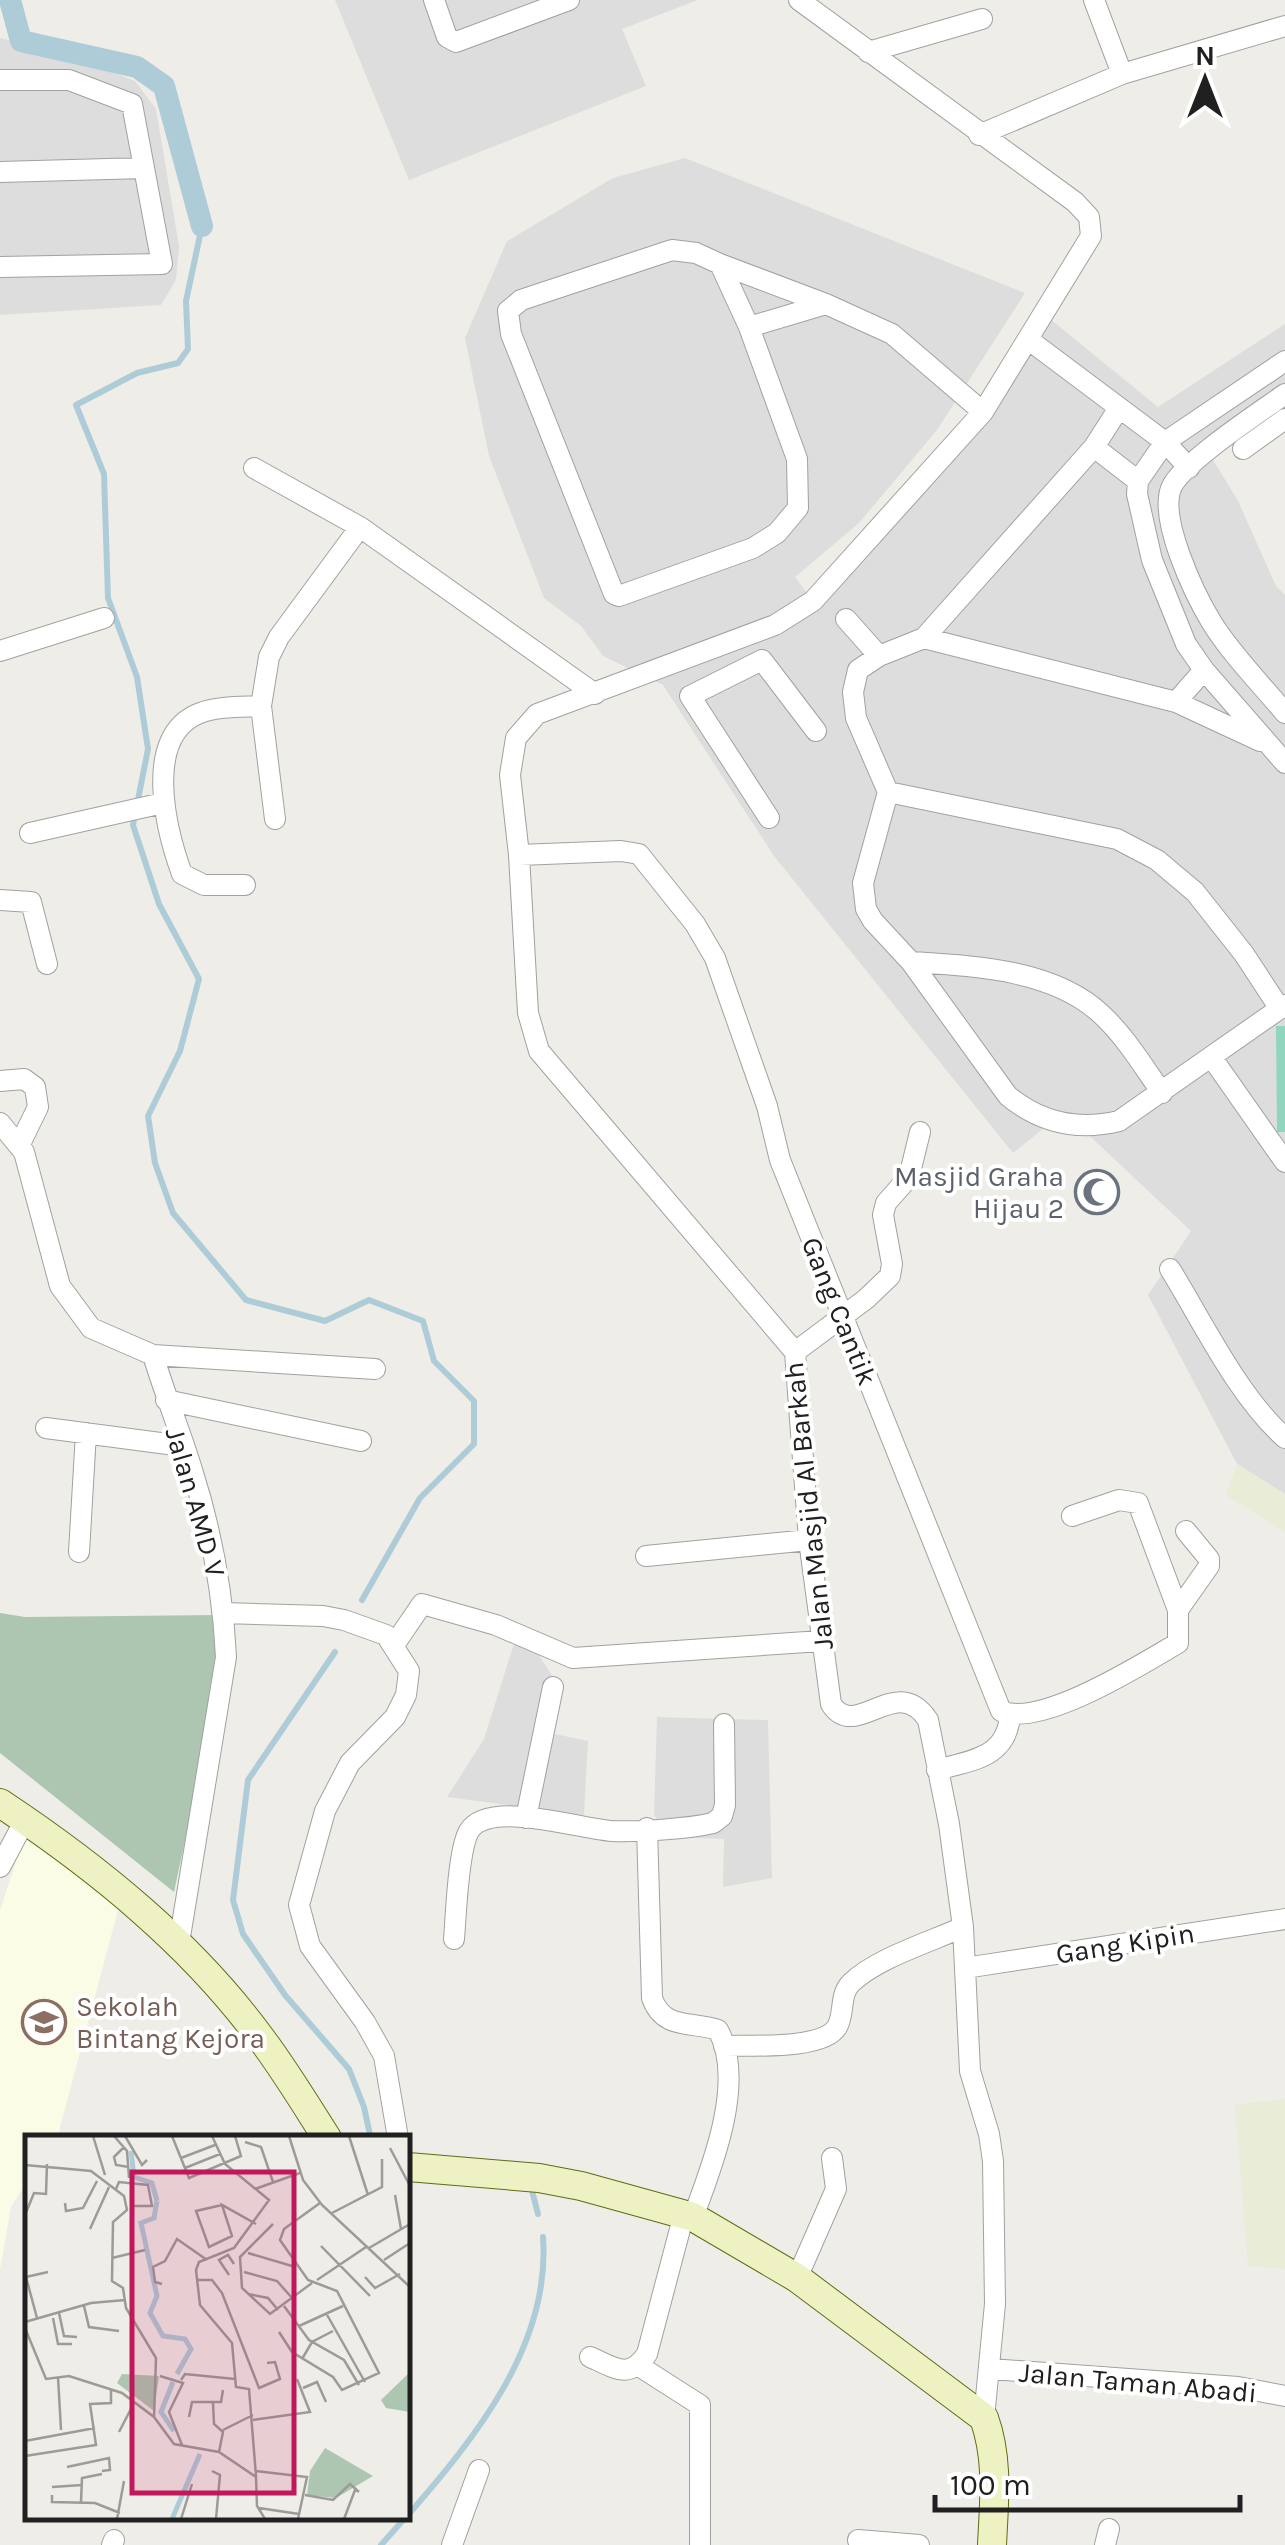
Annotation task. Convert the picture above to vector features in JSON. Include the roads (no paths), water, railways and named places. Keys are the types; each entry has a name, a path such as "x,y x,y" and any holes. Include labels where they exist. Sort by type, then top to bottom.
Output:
{"main road":[{"path":"0,1803 94,1870 179,1943 262,2039 325,2135"},
{"path":"410,2168 538,2178 688,2216 798,2278 984,2418 995,2466 992,2545"}],"street":[{"path":"434,0 447,38 456,42 569,0"},
{"path":"1094,0 1122,74"},
{"name":"Jalan Masjid Al Barkah","path":"802,1 1074,202 1089,217 1091,236 983,412 813,601 775,625 537,714 516,738 510,775 528,1013 538,1050 796,1352 808,1540 830,1704 835,1711 852,1717 894,1703 911,1702 919,1706 928,1720 949,1824 963,1927 970,2071 993,2161 995,2304 984,2418"},
{"path":"868,52 982,19"},
{"path":"979,135 1122,74 1285,26"},
{"path":"0,80 69,80 132,104 162,264 0,267"},
{"path":"0,172 144,168"},
{"path":"720,264 749,328 797,459 798,508 778,533 753,548 619,596 614,594 511,334 508,311 521,300 672,250 696,253 892,334 983,412"},
{"path":"749,328 826,304"},
{"path":"1028,340 1165,442 1189,468"},
{"path":"1285,360 1165,442 1138,481 1140,520 1186,644 1285,762"},
{"path":"1285,394 1189,468 1172,487 1169,514 1174,538 1213,624 1285,713"},
{"path":"888,792 1117,839 1157,860 1195,892 1283,1007 1119,1121 1098,1126 1062,1124 1026,1111 1008,1096 911,962 873,921 863,898 863,884 888,792 861,732 853,703 858,670 879,656 924,638 1094,448 1119,408"},
{"path":"1243,450 1285,419"},
{"path":"1094,448 1138,481"},
{"path":"254,468 360,528 564,673 601,691"},
{"path":"275,819 262,706 268,657 360,528"},
{"path":"0,651 104,618"},
{"path":"846,619 879,656"},
{"path":"924,638 1176,702 1270,746"},
{"path":"704,652 722,679"},
{"path":"769,818 690,696 762,660 816,732"},
{"path":"1176,702 1204,670"},
{"path":"563,705 564,673"},
{"path":"145,807 177,726 201,712 262,706"},
{"path":"30,833 145,807"},
{"path":"145,807 182,874 204,886 245,886"},
{"name":"Gang Cantik","path":"519,856 621,851 639,854 695,924 715,958 767,1106 780,1160 1001,1711 1010,1714"},
{"path":"0,900 31,902 47,964"},
{"path":"911,962 1020,975 1084,1000 1117,1030 1162,1093"},
{"path":"1212,1058 1285,1162"},
{"path":"0,1081 24,1079 35,1087 38,1107 19,1146"},
{"path":"0,1122 24,1152 60,1286 92,1328 153,1355 375,1369"},
{"path":"796,1352 890,1276 892,1264 883,1216 886,1202 909,1177 920,1132"},
{"path":"1170,1270 1247,1393 1285,1438"},
{"name":"Jalan AMD V","path":"153,1355 193,1472 215,1561 224,1612 226,1657 179,1943"},
{"path":"166,1400 361,1442"},
{"path":"46,1428 183,1446"},
{"path":"79,1552 86,1433"},
{"path":"937,1770 988,1754 1005,1739 1010,1714 1050,1708 1113,1680 1178,1643 1178,1610 1138,1503 1119,1500 1072,1516"},
{"path":"1178,1610 1209,1566 1209,1559 1186,1531"},
{"path":"646,1556 808,1540"},
{"path":"394,1645 422,1604 496,1625 573,1658 821,1641"},
{"path":"224,1612 323,1616 386,1635 410,1671 406,1695 394,1717 350,1762 325,1810 299,1906 310,1946 365,2022 384,2056 397,2135"},
{"path":"526,1818 553,1687"},
{"path":"454,1939 469,1832 480,1821 526,1818 612,1831 719,1820 725,1805 724,1724"},
{"path":"0,1867 25,1820"},
{"path":"590,2357 624,2371 638,2366 647,2354 688,2216 726,2112 728,2077 724,2042 718,2030 665,2020 656,2012 652,1998 647,1828"},
{"name":"Gang Kipin","path":"966,1968 1285,1919"},
{"path":"724,2042 791,2044 828,2036 838,2025 845,1991 852,1982 887,1961 963,1927"},
{"path":"798,2278 836,2189 832,2158"},
{"path":"638,2366 700,2405 700,2545"},
{"name":"Jalan Taman Abadi","path":"990,2369 1238,2388 1285,2396"},
{"path":"452,2545 479,2470"},
{"path":"858,2540 919,2545"}],"waterway":[{"path":"10,0 21,41 137,67 164,86 202,226"},
{"path":"202,226 186,301 188,349 178,363 137,373 76,405 104,474 108,598 137,677 148,749 133,825 159,904 199,979 180,1051 148,1116 155,1163 173,1213 246,1300 325,1321 369,1300 423,1321 434,1361 474,1401 474,1444 420,1498 362,1600"},
{"path":"335,1652 248,1780 233,1900 243,1934 285,1995 349,2069 370,2135"},
{"path":"531,2187 538,2214"},
{"path":"410,2513 458,2454 504,2388 535,2315 542,2277 543,2237"},
{"path":"381,2545 403,2520"}],"place":[{"name":"Masjid Graha Hijau 2","path":"1097,1192"},
{"name":"Sekolah Bintang Kejora","path":"44,2022"}]}
